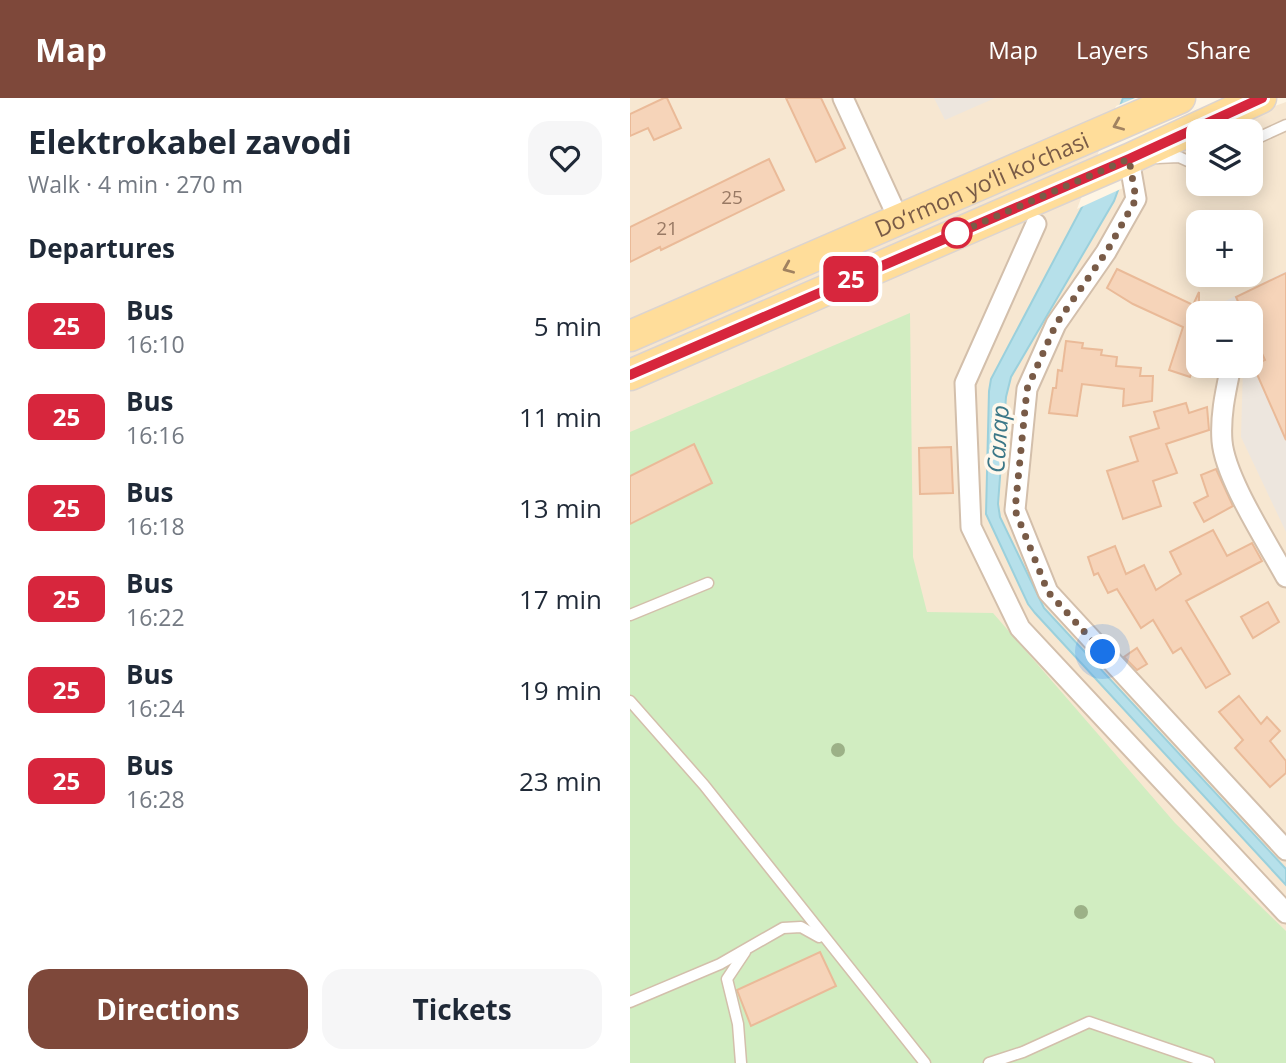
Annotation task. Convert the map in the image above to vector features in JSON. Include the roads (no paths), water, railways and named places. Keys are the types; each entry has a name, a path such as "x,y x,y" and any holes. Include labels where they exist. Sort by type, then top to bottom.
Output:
{"main road":[{"name":"Do‘rmon yo‘li ko‘chasi","path":"630,336 1181,98"},
{"name":"Do‘rmon yo‘li ko‘chasi","path":"630,375 1129,159 1249,104"}],"street":[{"path":"843,98 899,220"},
{"path":"1129,159 1136,199 1107,251 1056,324 1027,389 1015,510 1048,592 1286,850"},
{"path":"1036,224 965,383 971,527 1020,628 1286,913"},
{"path":"1229,378 1222,426 1226,460 1286,577"}],"lane":[{"path":"1263,136 1286,125"},
{"path":"1129,159 1179,157 1186,160"},
{"path":"630,615 708,583"},
{"path":"630,701 704,785 925,1063"},
{"path":"630,1002 720,964 782,929 796,926 806,928 830,946"},
{"path":"727,979 746,951"},
{"path":"720,964 727,979 738,1024 741,1063"},
{"path":"989,1063 1005,1060 1089,1022 1209,1063"}],"water":[{"name":"Салар","path":"1123,98 1152,98 1114,201 1011,377 1006,397 998,504 1000,517 1044,608 1286,869 1286,885 1035,613 1028,604 986,514 991,379 1082,207"}]}
